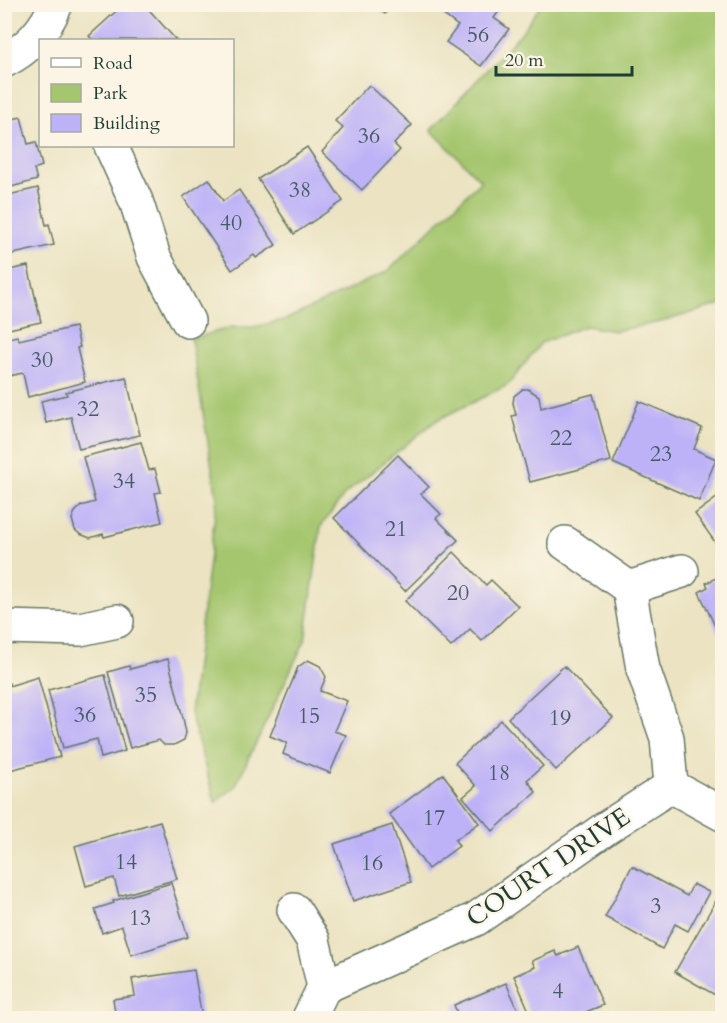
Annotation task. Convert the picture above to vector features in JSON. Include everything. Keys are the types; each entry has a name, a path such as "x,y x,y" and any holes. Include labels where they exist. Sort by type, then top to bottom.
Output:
{"street":[{"path":"4,61 20,53 39,38 56,4"},
{"path":"111,147 136,201 154,257 188,321"},
{"path":"565,543 629,588 643,669 667,738 671,786 723,814"},
{"path":"629,588 682,570"},
{"path":"4,627 80,629 117,621"},
{"name":"COURT DRIVE","path":"324,987 476,919 606,828 671,786"},
{"path":"294,910 313,940 324,987 309,1018"}],"green space":[{"path":"541,5 722,5 722,304 661,322 615,331 585,326 541,343 508,385 437,420 345,494 321,526 305,640 235,787 215,802 190,713 217,498 191,339 232,327 254,327 287,319 388,271 481,181 431,130 521,33"}],"building":[{"path":"124,4 144,4 175,39 92,39 89,36"},
{"path":"373,4 393,4 385,14"},
{"path":"429,4 504,4 494,18 509,29 481,66 446,42 458,26"},
{"path":"369,85 412,125 394,144 400,150 362,190 322,152 343,128 335,121"},
{"path":"21,117 28,144 36,142 42,166 34,169 37,180 4,189 4,121"},
{"path":"307,147 343,201 294,234 258,179"},
{"path":"209,179 223,201 239,190 276,245 256,258 254,255 232,270 183,197"},
{"path":"38,188 46,225 49,224 54,245 4,256 4,196"},
{"path":"28,266 41,322 4,330 4,271"},
{"path":"75,327 85,382 28,397 23,373 4,377 4,339 17,336 19,340"},
{"path":"126,377 140,435 79,449 71,417 46,423 41,401 67,395 66,392"},
{"path":"523,389 528,389 539,396 541,408 593,394 611,461 530,482 512,416 516,415 514,396"},
{"path":"639,401 702,428 694,449 716,459 699,501 613,463"},
{"path":"141,442 149,470 155,469 161,492 155,493 162,522 104,537 103,534 90,538 80,534 75,530 72,519 75,512 81,506 95,502 83,457"},
{"path":"398,455 429,487 421,494 441,514 436,518 458,540 405,591 334,518"},
{"path":"722,494 722,552 695,514"},
{"path":"454,552 486,585 491,580 518,606 482,641 470,629 451,647 405,601"},
{"path":"722,575 722,641 699,592 708,587 706,583"},
{"path":"168,659 186,733 184,740 174,745 164,745 159,740 130,748 108,672"},
{"path":"308,660 320,666 326,677 320,691 347,701 334,731 346,735 330,773 283,754 287,743 270,736 298,667"},
{"path":"564,666 613,718 556,770 508,718"},
{"path":"105,675 125,751 101,758 97,739 63,748 48,690"},
{"path":"38,677 60,757 6,771 5,684 9,683 9,686"},
{"path":"501,720 543,766 527,780 536,792 493,831 463,797 476,786 455,763"},
{"path":"443,774 479,823 455,840 459,846 428,869 389,814"},
{"path":"160,821 177,879 119,896 114,878 86,886 75,846"},
{"path":"392,825 411,882 353,901 334,844"},
{"path":"632,866 687,896 693,884 709,892 688,931 675,924 662,949 605,917"},
{"path":"171,883 188,937 131,955 122,926 102,933 95,909"},
{"path":"718,897 722,900 722,999 675,972"},
{"path":"578,947 603,1005 571,1018 532,1018 514,976 535,967 532,961 555,951 558,956"},
{"path":"194,970 202,1018 116,1018 113,999 135,996 132,979"},
{"path":"506,983 522,1018 459,1018 454,1005"}]}
